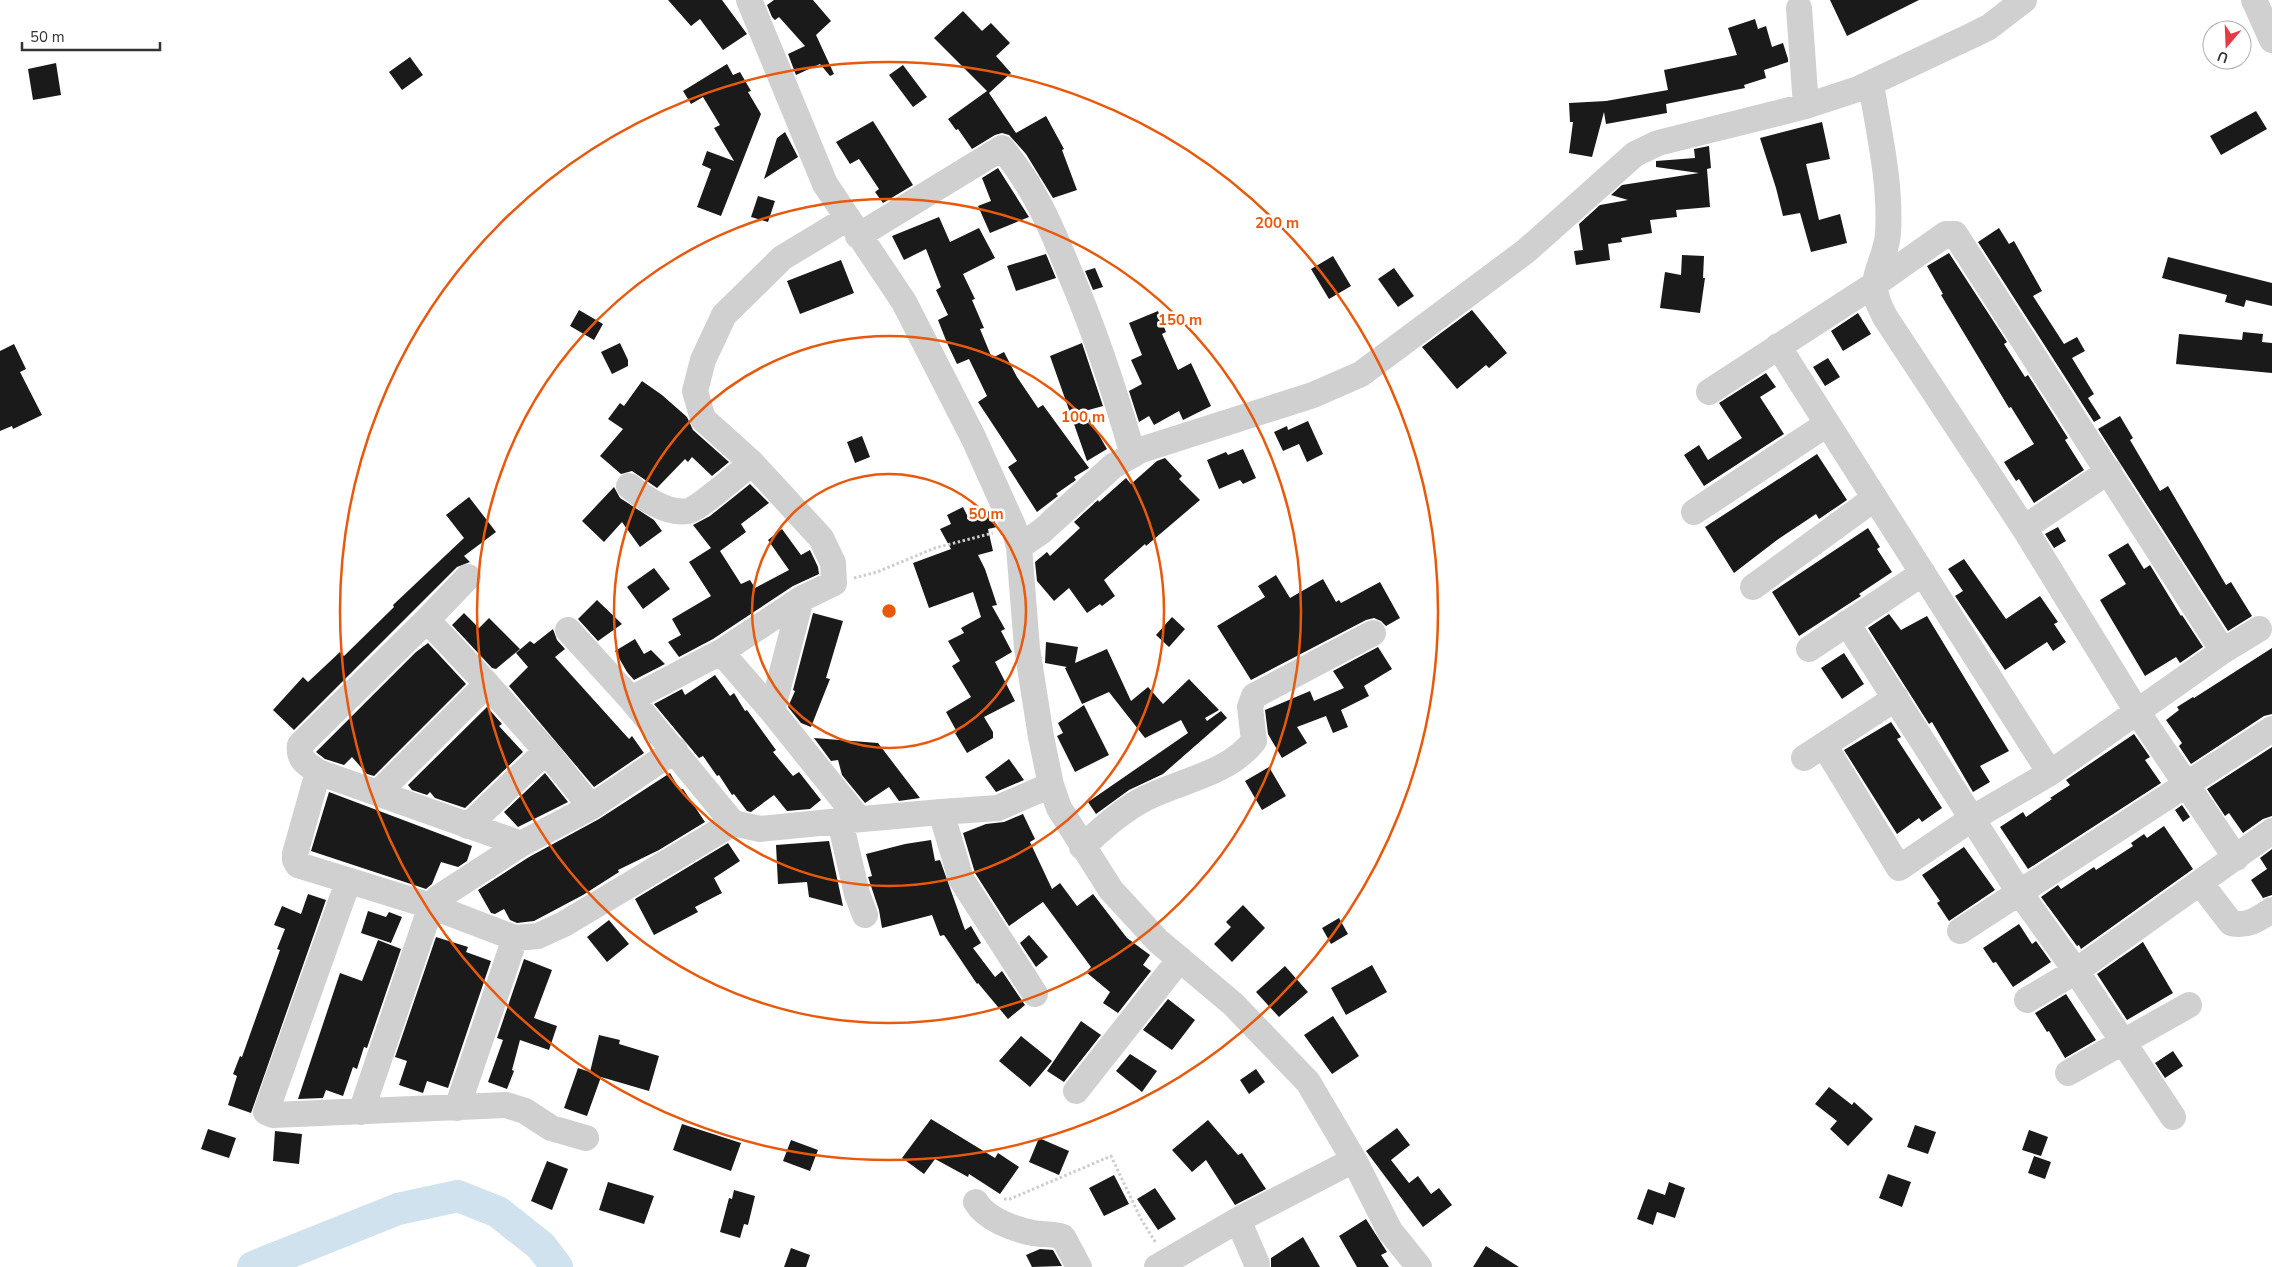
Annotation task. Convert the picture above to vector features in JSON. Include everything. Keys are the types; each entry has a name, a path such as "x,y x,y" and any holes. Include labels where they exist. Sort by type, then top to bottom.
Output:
{"street":[{"path":"749,0 825,184 904,302 974,439 1016,538 1027,648 1041,737 1051,785 1059,808 1111,890 1158,941 1233,1004 1308,1082 1354,1160 1390,1231 1419,1267"},
{"path":"1016,538 1042,530 1113,466 1141,450 1313,394 1360,374 1526,252 1635,154 1658,143 1806,106 1871,84 1988,27 2024,0"},
{"path":"2254,0 2272,40"},
{"path":"1799,8 1806,106"},
{"path":"1871,84 1886,174 1888,233 1886,253 1875,284 1877,299 1885,317 2024,528 2138,713 2236,858"},
{"path":"631,700 721,652 801,599 834,583 832,563 821,538 752,463 703,419 695,391 703,360 724,315 782,258 853,227 1002,148 1018,167 1043,209 1108,368 1133,455"},
{"path":"1709,392 1875,284 1946,234 1954,234 1958,237 2109,471 2223,651"},
{"path":"1778,346 2050,773"},
{"path":"1694,512 1828,424"},
{"path":"629,486 649,501 676,510 690,510 752,463"},
{"path":"2024,528 2109,471"},
{"path":"1753,587 1875,498"},
{"path":"1809,649 1923,573"},
{"path":"468,577 428,620 300,745 300,756 318,772 521,844"},
{"path":"772,711 801,599"},
{"path":"428,620 488,684 591,807"},
{"path":"1847,623 2019,892 2076,971 2173,1117"},
{"path":"1896,698 1814,752 1899,868 1973,818 2050,773 2138,713 2223,651 2258,629"},
{"path":"568,630 675,750 733,823 760,829 998,808 1051,785"},
{"path":"1082,847 1120,814 1145,798 1225,766 1254,741 1250,707 1254,696 1374,633"},
{"path":"721,652 772,711 849,820 857,894 865,915"},
{"path":"378,793 488,684"},
{"path":"1960,931 2272,729"},
{"path":"361,1112 431,906 438,898 521,844 591,807 675,750"},
{"path":"468,826 546,751"},
{"path":"318,772 294,854 298,866 431,906 515,938 538,936 564,924 733,823"},
{"path":"940,812 961,879 1035,994"},
{"path":"2027,1000 2076,971 2201,884 2272,831"},
{"path":"348,882 266,1112 273,1115 506,1105 525,1111 550,1128 586,1138"},
{"path":"2201,884 2230,923 2242,926 2252,923 2272,910"},
{"path":"456,1108 515,938"},
{"path":"1076,1091 1180,959"},
{"path":"2068,1073 2189,1005"},
{"path":"1162,1264 1238,1220 1354,1160"},
{"path":"976,1202 980,1209 991,1217 1024,1231 1034,1234 1054,1233 1063,1237 1080,1267"},
{"path":"1238,1220 1257,1264"}],"path":[{"path":"834,583 877,572 936,548 1016,538"},
{"path":"976,1202 1010,1199 1111,1156 1162,1264"}],"building":[{"path":"668,0 722,0 747,34 723,50 700,19 691,26"},
{"path":"774,0 813,0 831,21 816,35 834,74 830,76 820,64 796,75 788,54 805,46 779,17 775,20 772,17 767,5"},
{"path":"1830,0 1919,0 1847,36"},
{"path":"963,11 982,31 991,23 1010,43 996,56 1011,73 989,93 1016,133 1046,116 1064,149 1062,150 1077,190 1053,198 1026,154 1009,135 1002,133 995,135 972,149 958,129 956,130 948,119 987,91 934,38"},
{"path":"1755,19 1758,29 1766,26 1772,47 1783,43 1788,59 1788,62 1764,70 1766,78 1744,85 1745,88 1666,104 1667,113 1606,124 1604,112 1592,157 1569,153 1573,122 1570,122 1569,103 1606,101 1668,90 1664,70 1737,55 1728,28"},
{"path":"410,57 423,75 402,90 389,72"},
{"path":"56,63 61,95 33,100 28,69"},
{"path":"727,64 733,75 740,72 751,91 748,92 761,114 721,216 697,207 711,169 702,165 707,151 734,161 714,128 720,125 703,97 691,104 683,91"},
{"path":"903,65 927,97 913,107 889,75"},
{"path":"2256,111 2267,129 2221,155 2210,136"},
{"path":"873,121 913,185 883,203 875,192 879,189 859,159 850,164 836,142"},
{"path":"1822,122 1830,159 1806,164 1819,220 1840,214 1847,243 1811,252 1800,213 1783,216 1760,138"},
{"path":"785,132 798,157 764,179 777,138"},
{"path":"1709,146 1711,168 1707,169 1710,207 1676,210 1677,217 1650,220 1652,233 1621,238 1622,242 1608,244 1610,260 1576,265 1574,251 1583,250 1579,224 1600,205 1628,200 1611,195 1622,185 1699,173 1656,167 1656,161 1695,158 1694,149"},
{"path":"998,168 1029,217 990,233 978,206 991,201 982,178"},
{"path":"758,196 775,201 768,222 751,217"},
{"path":"939,217 950,242 979,228 995,258 963,274 975,299 972,300 984,328 980,329 992,358 1004,352 1017,377 1038,408 1043,405 1089,468 1074,477 1076,480 1056,494 1058,496 1037,512 1008,467 1017,461 978,402 987,396 969,359 957,364 947,343 938,320 948,315 936,290 941,287 926,249 904,260 892,236"},
{"path":"1999,228 2009,244 2014,241 2023,257 2042,291 2033,296 2064,344 2077,337 2085,351 2072,358 2094,394 2088,398 2101,418 2094,422 1978,242"},
{"path":"1949,253 2007,342 2004,344 2025,377 2028,375 2068,438 2065,440 2084,470 2034,503 2019,479 2016,481 2004,462 2034,444 2011,407 2009,408 1941,295 1943,294 1927,266"},
{"path":"1046,254 1056,278 1016,291 1007,266"},
{"path":"1682,255 1704,256 1703,278 1705,278 1700,313 1660,308 1665,272 1681,275"},
{"path":"1333,256 1351,286 1329,299 1311,269"},
{"path":"2168,257 2272,283 2272,306 2246,300 2244,307 2225,302 2227,295 2162,278"},
{"path":"841,260 854,293 800,314 787,281"},
{"path":"1095,268 1103,287 1093,290 1085,271"},
{"path":"1394,268 1414,296 1398,307 1378,279"},
{"path":"579,310 603,324 594,340 570,326"},
{"path":"1472,310 1507,353 1489,368 1486,365 1457,389 1422,347"},
{"path":"1158,311 1166,332 1162,334 1178,370 1191,363 1211,406 1183,420 1179,411 1154,425 1149,416 1139,422 1129,391 1142,384 1131,360 1142,355 1129,323"},
{"path":"1858,313 1871,334 1843,351 1831,331"},
{"path":"2243,332 2263,334 2262,342 2272,343 2272,373 2176,364 2179,334 2242,340"},
{"path":"620,343 628,360 628,366 612,374 601,352"},
{"path":"1082,343 1103,406 1085,411 1107,449 1087,461 1050,356"},
{"path":"14,344 26,369 20,372 42,415 13,429 12,426 0,431 0,351"},
{"path":"1828,358 1840,377 1825,386 1813,367"},
{"path":"1766,373 1776,387 1760,397 1784,434 1704,486 1684,455 1699,445 1708,460 1742,438 1719,403"},
{"path":"642,381 662,395 687,417 693,430 729,462 712,476 692,457 688,462 685,459 657,488 632,471 621,474 600,456 623,429 608,419 620,403 624,406"},
{"path":"2120,416 2133,438 2130,440 2160,491 2168,486 2226,585 2231,582 2252,616 2228,631 2098,429"},
{"path":"1308,421 1323,454 1307,462 1299,444 1283,451 1274,432 1287,426 1288,430"},
{"path":"862,436 870,457 855,463 847,442"},
{"path":"1243,449 1256,478 1243,484 1240,480 1219,489 1207,460 1226,452 1228,455"},
{"path":"1817,454 1847,500 1819,519 1816,514 1777,540 1734,573 1705,527"},
{"path":"1165,458 1182,476 1179,479 1200,500 1104,580 1115,596 1102,606 1100,604 1087,613 1069,588 1054,601 1037,581 1035,562 1047,552 1050,556 1080,528 1074,522 1098,500 1099,502 1126,478 1131,484 1157,461"},
{"path":"750,484 769,503 741,524 746,532 720,551 741,584 750,580 755,588 789,570 768,540 782,529 801,555 810,550 818,567 819,574 793,586 713,639 679,657 668,642 681,635 672,619 711,596 689,562 711,548 693,525 710,516"},
{"path":"614,487 620,498 654,520 662,531 640,547 622,522 604,542 582,521"},
{"path":"469,497 496,532 464,556 470,562 457,567 294,730 273,710 303,677 308,682 340,652 344,656 394,607 393,605 464,538 446,515"},
{"path":"963,507 968,517 990,511 997,527 988,529 993,551 978,555 985,569 997,605 992,606 1005,629 1001,631 1012,652 995,662 1015,701 984,717 993,732 993,738 967,753 955,733 957,732 946,712 971,697 952,666 960,661 948,641 964,633 961,628 981,617 973,592 929,608 913,563 951,549 940,529 951,524 947,515"},
{"path":"2058,527 2066,541 2054,548 2045,534"},
{"path":"1868,528 1880,547 1877,549 1892,572 1859,594 1861,596 1799,636 1772,592"},
{"path":"2128,543 2144,569 2150,565 2181,616 2203,647 2180,663 2176,657 2145,676 2100,600 2126,584 2108,555"},
{"path":"1964,559 2006,619 2040,596 2058,622 2054,624 2066,642 2053,651 2047,642 2005,670 1955,596 1963,591 1948,569"},
{"path":"654,568 670,589 643,609 627,587"},
{"path":"1276,575 1290,598 1323,579 1336,602 1339,600 1341,603 1380,582 1400,618 1386,626 1374,618 1366,620 1251,680 1217,626 1265,597 1258,586"},
{"path":"597,600 622,624 598,641 578,619"},
{"path":"464,613 479,628 489,618 520,649 496,669 492,668 452,625"},
{"path":"813,613 843,621 826,678 830,679 811,727 801,723 788,707 795,691 793,690"},
{"path":"1889,614 1901,630 1927,616 2009,751 1980,766 1990,782 1973,792 1932,722 1929,724 1868,628"},
{"path":"1172,617 1185,629 1169,647 1156,635"},
{"path":"553,629 557,640 565,649 555,657 629,739 632,736 644,753 594,787 509,686 528,667 516,653 530,641 534,644"},
{"path":"635,639 644,654 651,650 665,664 634,680 615,651"},
{"path":"1046,642 1078,647 1075,663 1107,649 1131,701 1148,687 1163,704 1189,679 1219,710 1205,718 1207,721 1221,711 1227,718 1163,774 1129,790 1096,814 1088,802 1188,733 1181,720 1145,738 1109,692 1082,704 1065,668 1067,667 1045,663"},
{"path":"428,643 466,684 374,776 367,774 352,757 344,765 325,759 316,752 416,652"},
{"path":"1378,647 1392,669 1364,686 1369,696 1341,710 1348,727 1333,733 1326,716 1297,727 1307,743 1282,758 1268,734 1265,710 1310,691 1314,701 1344,688 1333,671"},
{"path":"2272,648 2272,714 2264,716 2191,764 2179,746 2182,743 2166,720 2179,710 2177,707"},
{"path":"1844,653 1864,684 1842,699 1821,668"},
{"path":"715,675 730,696 734,693 745,711 747,710 776,750 773,752 793,776 799,772 821,800 810,809 787,811 774,795 751,812 747,811 734,794 732,795 719,775 717,776 703,756 699,758 654,704 682,689 685,695"},
{"path":"1084,705 1109,755 1075,772 1057,736 1063,733 1058,723"},
{"path":"487,707 502,724 499,726 523,752 465,808 435,798 430,792 427,795 412,790 408,785"},
{"path":"1891,722 1901,737 1897,739 1942,808 1922,822 1919,818 1897,834 1844,750"},
{"path":"2134,734 2150,757 2145,760 2161,783 2028,869 2000,827 2023,812 2026,817 2052,799 2050,798 2070,785 2066,780"},
{"path":"814,738 878,743 920,798 899,801 889,787 865,803 842,775 838,760 831,761"},
{"path":"2272,747 2272,816 2263,819 2243,833 2229,813 2225,816 2207,789"},
{"path":"1009,759 1024,780 996,792 985,777"},
{"path":"1269,767 1286,796 1262,810 1245,781"},
{"path":"545,773 568,802 518,827 504,812"},
{"path":"670,773 680,790 683,789 705,822 659,850 618,870 619,872 583,895 534,921 517,923 510,920 504,909 495,914 491,913 478,890 529,857 599,819"},
{"path":"329,792 472,846 467,861 458,867 441,862 432,884 426,889 311,851"},
{"path":"2182,805 2190,817 2183,822 2175,810"},
{"path":"1023,814 1035,839 1030,842 1052,889 1060,883 1077,906 1093,894 1127,938 1150,955 1143,965 1151,971 1118,1013 1103,1003 1110,992 1086,972 1091,967 1043,902 1009,926 975,873 963,833 986,824 1004,822"},
{"path":"2164,826 2193,869 2081,949 2041,897 2058,885 2061,889 2094,867 2096,870 2133,846 2131,843 2144,834 2147,838"},
{"path":"931,840 935,861 940,860 965,930 971,926 981,943 973,948 995,977 1002,971 1025,1005 1008,1019 977,984 944,935 940,936 932,915 882,928 879,910 868,877 872,876 866,854 905,844"},
{"path":"829,841 843,906 809,897 807,882 778,884 776,845"},
{"path":"728,843 740,861 714,878 722,893 695,907 698,912 654,935 635,899"},
{"path":"1964,847 1995,890 1949,921 1937,903 1940,901 1922,875"},
{"path":"2272,849 2272,895 2263,898 2251,880 2267,869 2260,858"},
{"path":"308,894 326,900 251,1113 228,1105 237,1076 233,1074 240,1056 242,1057 280,950 277,949 285,929 274,925 282,906 301,914"},
{"path":"1243,905 1265,928 1232,962 1214,944 1231,927 1226,922"},
{"path":"368,911 386,917 389,912 402,917 391,943 361,933"},
{"path":"1339,918 1348,934 1331,944 1322,928"},
{"path":"609,920 629,944 607,962 587,937"},
{"path":"2019,924 2032,944 2036,941 2051,962 2013,987 1996,962 1993,963 1983,948"},
{"path":"1029,935 1048,957 1036,967 1020,943"},
{"path":"436,937 468,947 466,952 491,961 448,1088 427,1081 423,1093 399,1085 407,1061 395,1057"},
{"path":"378,940 401,949 367,1048 364,1047 357,1069 353,1067 343,1096 326,1090 323,1098 298,1099 340,973 362,981"},
{"path":"2143,942 2173,993 2127,1020 2097,974"},
{"path":"524,959 552,970 534,1018 557,1026 549,1050 520,1040 512,1070 514,1071 507,1089 488,1082 503,1040 497,1038"},
{"path":"1372,965 1387,992 1346,1015 1331,988"},
{"path":"1285,966 1308,992 1279,1017 1256,992"},
{"path":"2066,994 2096,1040 2065,1058 2049,1031 2047,1032 2035,1013"},
{"path":"1168,999 1195,1020 1172,1050 1143,1030"},
{"path":"1333,1016 1359,1056 1332,1074 1304,1035"},
{"path":"1081,1021 1101,1035 1064,1082 1047,1071"},
{"path":"599,1035 620,1040 619,1044 659,1056 649,1091 601,1077 587,1116 564,1108 578,1068 590,1072"},
{"path":"1021,1036 1052,1061 1030,1087 999,1061"},
{"path":"2173,1051 2183,1066 2165,1078 2155,1063"},
{"path":"1130,1054 1157,1071 1142,1092 1116,1071"},
{"path":"1256,1069 1265,1082 1249,1094 1240,1080"},
{"path":"1829,1087 1852,1105 1854,1102 1873,1119 1848,1146 1830,1129 1837,1121 1815,1104"},
{"path":"931,1119 995,1158 998,1153 1019,1167 1000,1194 969,1174 968,1177 935,1159 924,1174 902,1158"},
{"path":"1208,1120 1238,1155 1242,1153 1266,1189 1235,1205 1206,1160 1192,1172 1172,1150"},
{"path":"682,1124 741,1143 731,1171 673,1150"},
{"path":"1915,1125 1936,1132 1928,1154 1907,1147"},
{"path":"1397,1128 1410,1145 1391,1160 1409,1183 1418,1176 1431,1194 1439,1188 1452,1205 1423,1227 1366,1151"},
{"path":"208,1129 236,1138 229,1158 201,1149"},
{"path":"2029,1130 2048,1137 2041,1156 2022,1150"},
{"path":"275,1131 302,1134 299,1164 273,1161"},
{"path":"1039,1138 1069,1151 1059,1175 1029,1162"},
{"path":"791,1140 818,1150 810,1171 783,1161"},
{"path":"2034,1156 2051,1162 2045,1179 2028,1173"},
{"path":"547,1161 568,1169 552,1210 531,1201"},
{"path":"1888,1174 1911,1182 1902,1207 1879,1198"},
{"path":"1114,1175 1129,1204 1104,1216 1089,1188"},
{"path":"608,1182 654,1196 644,1224 599,1210"},
{"path":"1669,1182 1685,1188 1675,1218 1657,1212 1653,1225 1637,1219 1648,1189 1665,1195"},
{"path":"1155,1188 1176,1219 1158,1230 1137,1199"},
{"path":"734,1190 755,1196 748,1225 744,1224 740,1238 720,1232 729,1198 732,1199"},
{"path":"1366,1219 1387,1252 1381,1255 1389,1267 1357,1267 1339,1236"},
{"path":"1303,1237 1320,1267 1271,1267 1271,1258"},
{"path":"1486,1246 1519,1267 1473,1267"},
{"path":"791,1248 810,1255 806,1267 784,1267"},
{"path":"1040,1249 1053,1250 1062,1266 1032,1267 1026,1255"}],"waterway":[{"path":"253,1267 398,1209 458,1196 498,1212 541,1246 557,1267"}]}
